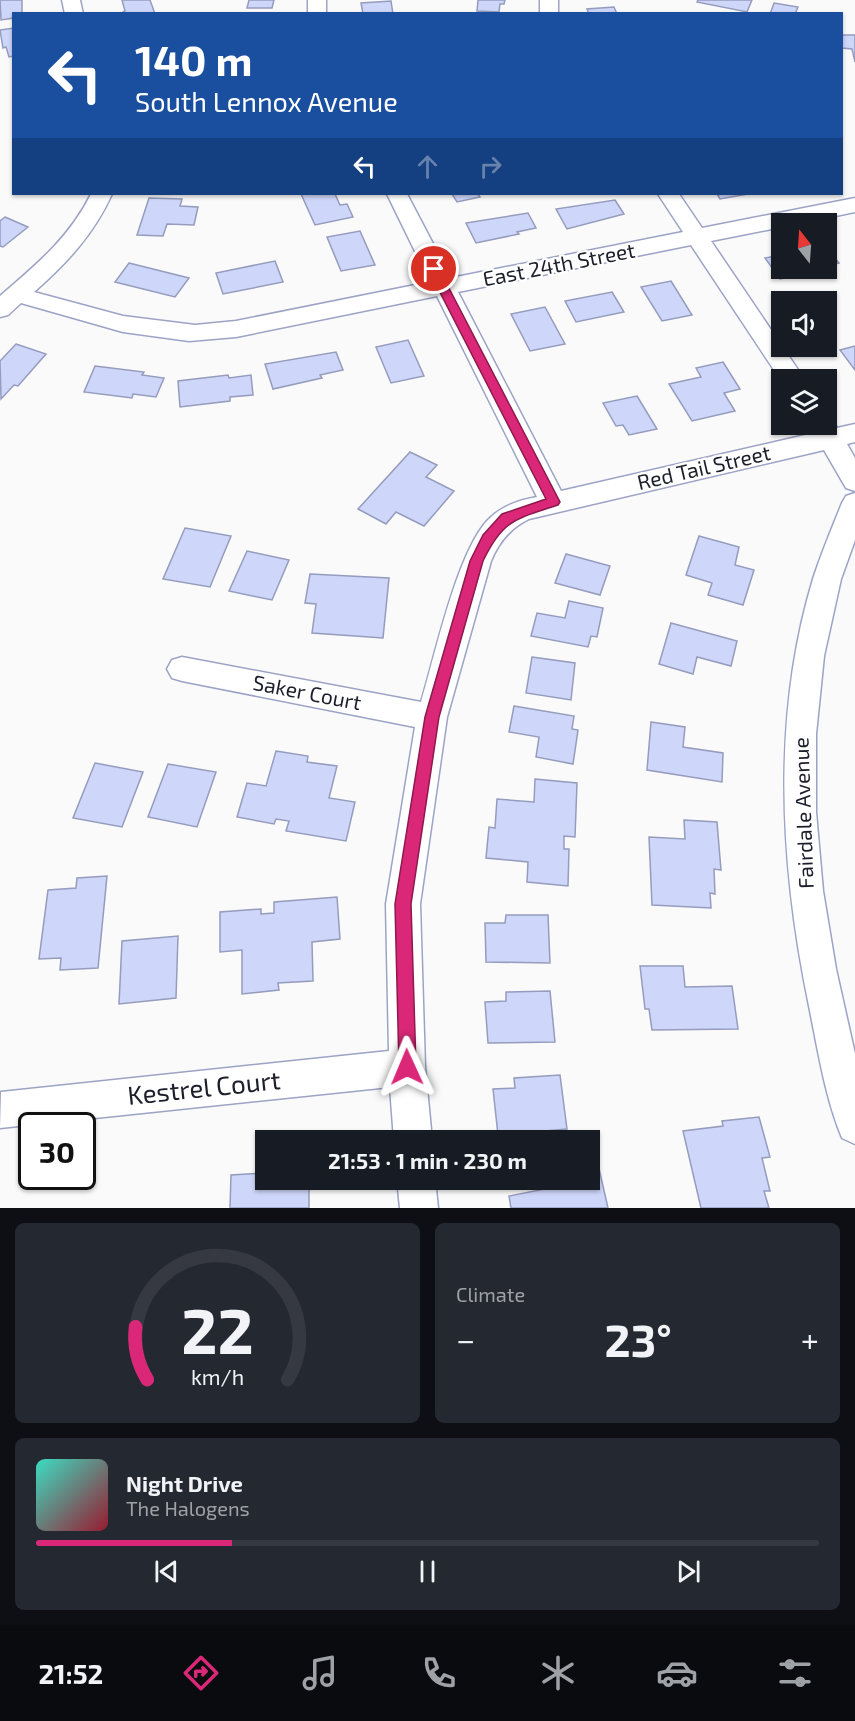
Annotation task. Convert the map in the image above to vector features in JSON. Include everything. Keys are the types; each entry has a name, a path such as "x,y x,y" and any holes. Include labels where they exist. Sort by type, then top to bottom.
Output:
{"street":[{"path":"8,302 65,251 93,217 101,195"},
{"path":"397,195 553,502"},
{"path":"669,195 786,369"},
{"name":"East 24th Street","path":"8,302 147,328 190,333 276,322 855,205"},
{"name":"Red Tail Street","path":"412,1130 407,1067 403,904 432,717 477,561 488,538 506,517 553,502 824,435"},
{"path":"837,435 855,481"},
{"name":"Fairdale Avenue","path":"855,502 836,549 814,627 801,728 802,856 812,945 832,1041 855,1125"},
{"name":"Saker Court","path":"182,669 432,717"},
{"name":"Kestrel Court","path":"1,1110 407,1067"},
{"path":"417,1190 419,1208"}],"building":[{"path":"0,0 22,0 22,12 12,12 12,18 1,20"},
{"path":"122,0 150,0 154,12 123,12"},
{"path":"249,0 274,0 272,8 247,8"},
{"path":"478,0 505,0 504,4 500,4 499,12 477,11"},
{"path":"698,0 752,0 747,12 697,2"},
{"path":"391,1 393,12 363,12 361,3"},
{"path":"774,3 798,7 796,12 771,12"},
{"path":"614,7 616,12 588,12 587,9"},
{"path":"12,28 12,56 9,57 6,47 3,48 0,30"},
{"path":"843,35 855,35 855,62 852,49 843,48"},
{"path":"301,195 335,195 340,205 347,204 353,217 315,225"},
{"path":"453,195 479,195 480,197 457,202"},
{"path":"718,195 742,195 720,199"},
{"path":"149,198 182,199 180,206 198,207 194,225 167,224 163,236 137,235"},
{"path":"615,200 624,214 567,229 556,209"},
{"path":"528,213 536,228 476,243 466,223"},
{"path":"5,217 28,227 3,247 0,246 0,221"},
{"path":"360,231 375,265 341,271 327,237"},
{"path":"771,257 771,266 765,258"},
{"path":"275,261 283,282 223,294 216,273"},
{"path":"129,263 189,278 175,297 115,282"},
{"path":"671,281 692,315 662,321 641,287"},
{"path":"612,292 624,312 576,322 565,301"},
{"path":"545,307 565,344 530,351 511,314"},
{"path":"408,340 424,376 391,383 376,347"},
{"path":"16,344 46,354 18,386 14,385 1,399 0,361"},
{"path":"855,346 855,370 840,350"},
{"path":"336,352 343,370 320,375 322,378 273,389 265,364"},
{"path":"723,362 740,389 724,393 735,411 692,421 669,384 701,377 696,368"},
{"path":"95,366 144,372 142,375 164,378 156,397 133,394 132,398 84,392"},
{"path":"228,375 229,378 251,375 253,395 230,397 230,401 180,407 178,381"},
{"path":"637,396 657,429 629,435 623,425 616,426 603,403"},
{"path":"410,452 437,465 426,477 454,491 424,526 396,512 386,524 358,509"},
{"path":"185,528 231,536 210,587 163,579"},
{"path":"699,536 739,547 735,565 754,570 743,605 708,595 712,583 686,575"},
{"path":"247,551 289,560 272,600 229,591"},
{"path":"566,554 610,566 600,595 555,583"},
{"path":"310,574 389,578 383,638 312,633 316,604 305,603"},
{"path":"569,601 603,608 597,637 591,636 588,647 531,636 537,613 565,618"},
{"path":"671,623 737,641 731,666 697,657 693,674 659,664"},
{"path":"532,657 575,663 571,700 526,693"},
{"path":"514,706 574,716 572,729 578,730 573,764 536,757 539,737 509,732"},
{"path":"651,722 685,727 683,747 723,753 722,782 647,770"},
{"path":"276,751 308,756 307,762 337,766 329,798 355,802 346,841 286,831 289,821 276,819 274,824 237,817 247,783 266,786"},
{"path":"95,763 143,772 122,827 73,818"},
{"path":"168,764 216,772 197,827 148,817"},
{"path":"535,779 577,783 575,837 564,836 564,849 569,849 568,886 527,882 528,862 486,858 489,827 495,828 497,799 534,802"},
{"path":"684,820 717,822 721,870 714,869 715,894 710,893 711,908 652,905 649,837 685,839"},
{"path":"107,876 98,968 60,970 61,958 39,959 48,890 76,888 77,878"},
{"path":"337,897 340,939 312,942 313,981 278,983 279,990 242,994 242,950 220,952 220,912 261,909 261,914 274,913 274,902"},
{"path":"506,915 548,915 550,963 486,962 485,923 505,923"},
{"path":"178,936 176,998 119,1004 122,941"},
{"path":"640,966 683,966 685,987 732,986 738,1029 652,1030 649,1009 645,1009"},
{"path":"550,991 555,1042 488,1043 485,1002 506,1001 506,992"},
{"path":"560,1075 567,1129 497,1130 493,1089 515,1088 514,1078"},
{"path":"759,1117 770,1157 762,1158 770,1191 764,1191 769,1208 701,1208 683,1131 723,1126 722,1121"},
{"path":"600,1173 608,1208 511,1208 509,1196 540,1190 600,1190"},
{"path":"255,1174 255,1190 309,1190 309,1208 230,1208 231,1175"}],"route":[{"path":"407,1067 403,904 432,717 477,561 488,538 496,525 506,517 553,502 434,269"}]}
